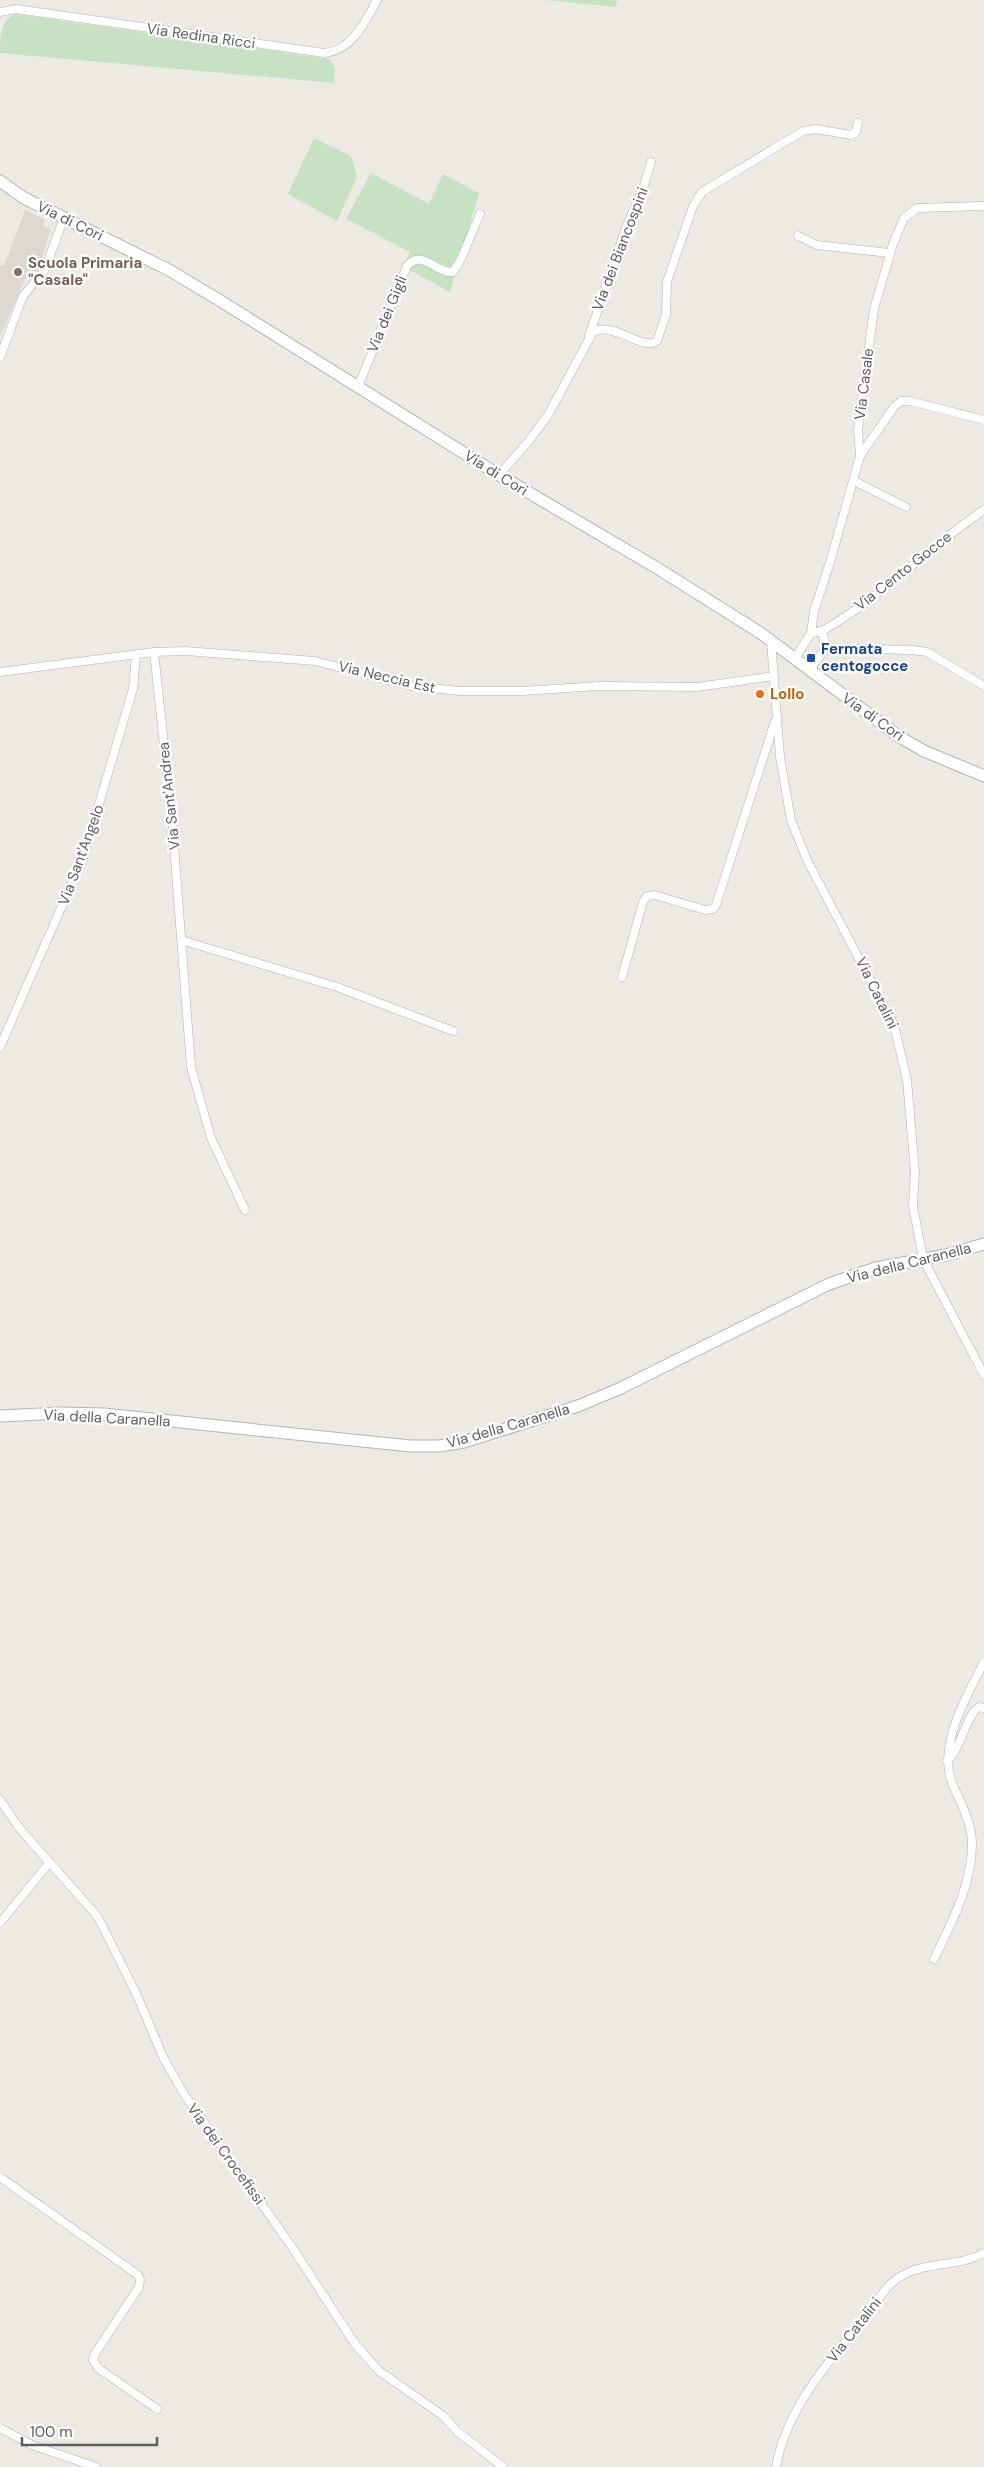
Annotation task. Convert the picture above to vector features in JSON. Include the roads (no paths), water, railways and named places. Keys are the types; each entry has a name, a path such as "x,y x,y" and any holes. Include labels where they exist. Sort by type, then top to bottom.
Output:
{"main road":[{"name":"Via di Cori","path":"0,181 24,198 189,282 499,475 663,572 771,641 898,736 924,750 984,776"},
{"name":"Via della Caranella","path":"0,1416 47,1413 93,1414 410,1446 448,1445 501,1432 602,1397 829,1284 876,1268 923,1260 984,1244"}],"street":[{"name":"Via Redina Ricci","path":"0,12 16,9 321,53 338,50 347,44 363,25 377,0"},
{"name":"Via dei Biancospini","path":"589,336 598,330 606,328 649,344 655,343 666,315 666,292 669,277 693,206 702,192 803,131 816,129 851,135 856,132 858,123"},
{"name":"Via dei Biancospini","path":"499,475 528,442 548,415 589,336 621,241 644,185 651,162"},
{"name":"Via Casale","path":"811,633 816,606 860,456 859,424 874,309 889,253 903,221 917,208 984,206"},
{"name":"Via dei Gigli","path":"358,387 407,266 414,260 419,259 447,272 453,272 461,259 480,214"},
{"path":"0,357 23,296 44,271 64,218"},
{"path":"798,236 817,245 889,253"},
{"path":"860,456 894,407 901,402 909,401 984,420"},
{"path":"854,481 906,507"},
{"name":"Via Cento Gocce","path":"822,631 863,603 932,547 984,510"},
{"path":"795,658 811,633 822,631 826,648 810,670"},
{"name":"Via Catalini","path":"771,641 784,790 795,832 810,867 885,1005 898,1037 906,1074 915,1176 913,1206 923,1260 984,1375"},
{"path":"826,648 925,652 939,657 984,686"},
{"name":"Via Neccia Est","path":"0,672 154,652 194,651 308,660 411,686 459,691 599,686 697,688 726,685 774,676"},
{"name":"Via Sant'Andrea","path":"154,652 172,819 188,1039 195,1083 211,1138 245,1210"},
{"name":"Via Sant'Angelo","path":"0,1047 83,858 134,685 136,655"},
{"path":"622,977 643,902 647,896 655,895 705,910 712,909 716,905 777,716"},
{"path":"181,940 338,987 453,1031"},
{"path":"934,1959 958,1907 972,1854 970,1828 950,1777 947,1760 951,1737 984,1662"},
{"path":"947,1760 960,1743 974,1711 980,1707 984,1708"},
{"name":"Via dei Crocefissi","path":"0,1800 17,1826 98,1917 139,1999 164,2059 184,2094 292,2247 355,2344 379,2371 442,2415 458,2432 504,2467"},
{"path":"0,1923 50,1863"},
{"path":"0,2177 138,2276 140,2280 139,2287 96,2352 93,2360 98,2368 157,2408"},
{"name":"Via Catalini","path":"776,2467 785,2438 813,2384 888,2287 896,2279 914,2270 961,2262 984,2252"},
{"path":"0,2428 32,2445 96,2467"}],"place":[{"name":"Scuola Primaria \"Casale\"","path":"18,272"},
{"name":"Fermata centogocce","path":"811,658"},
{"name":"Lollo","path":"760,694"}]}
